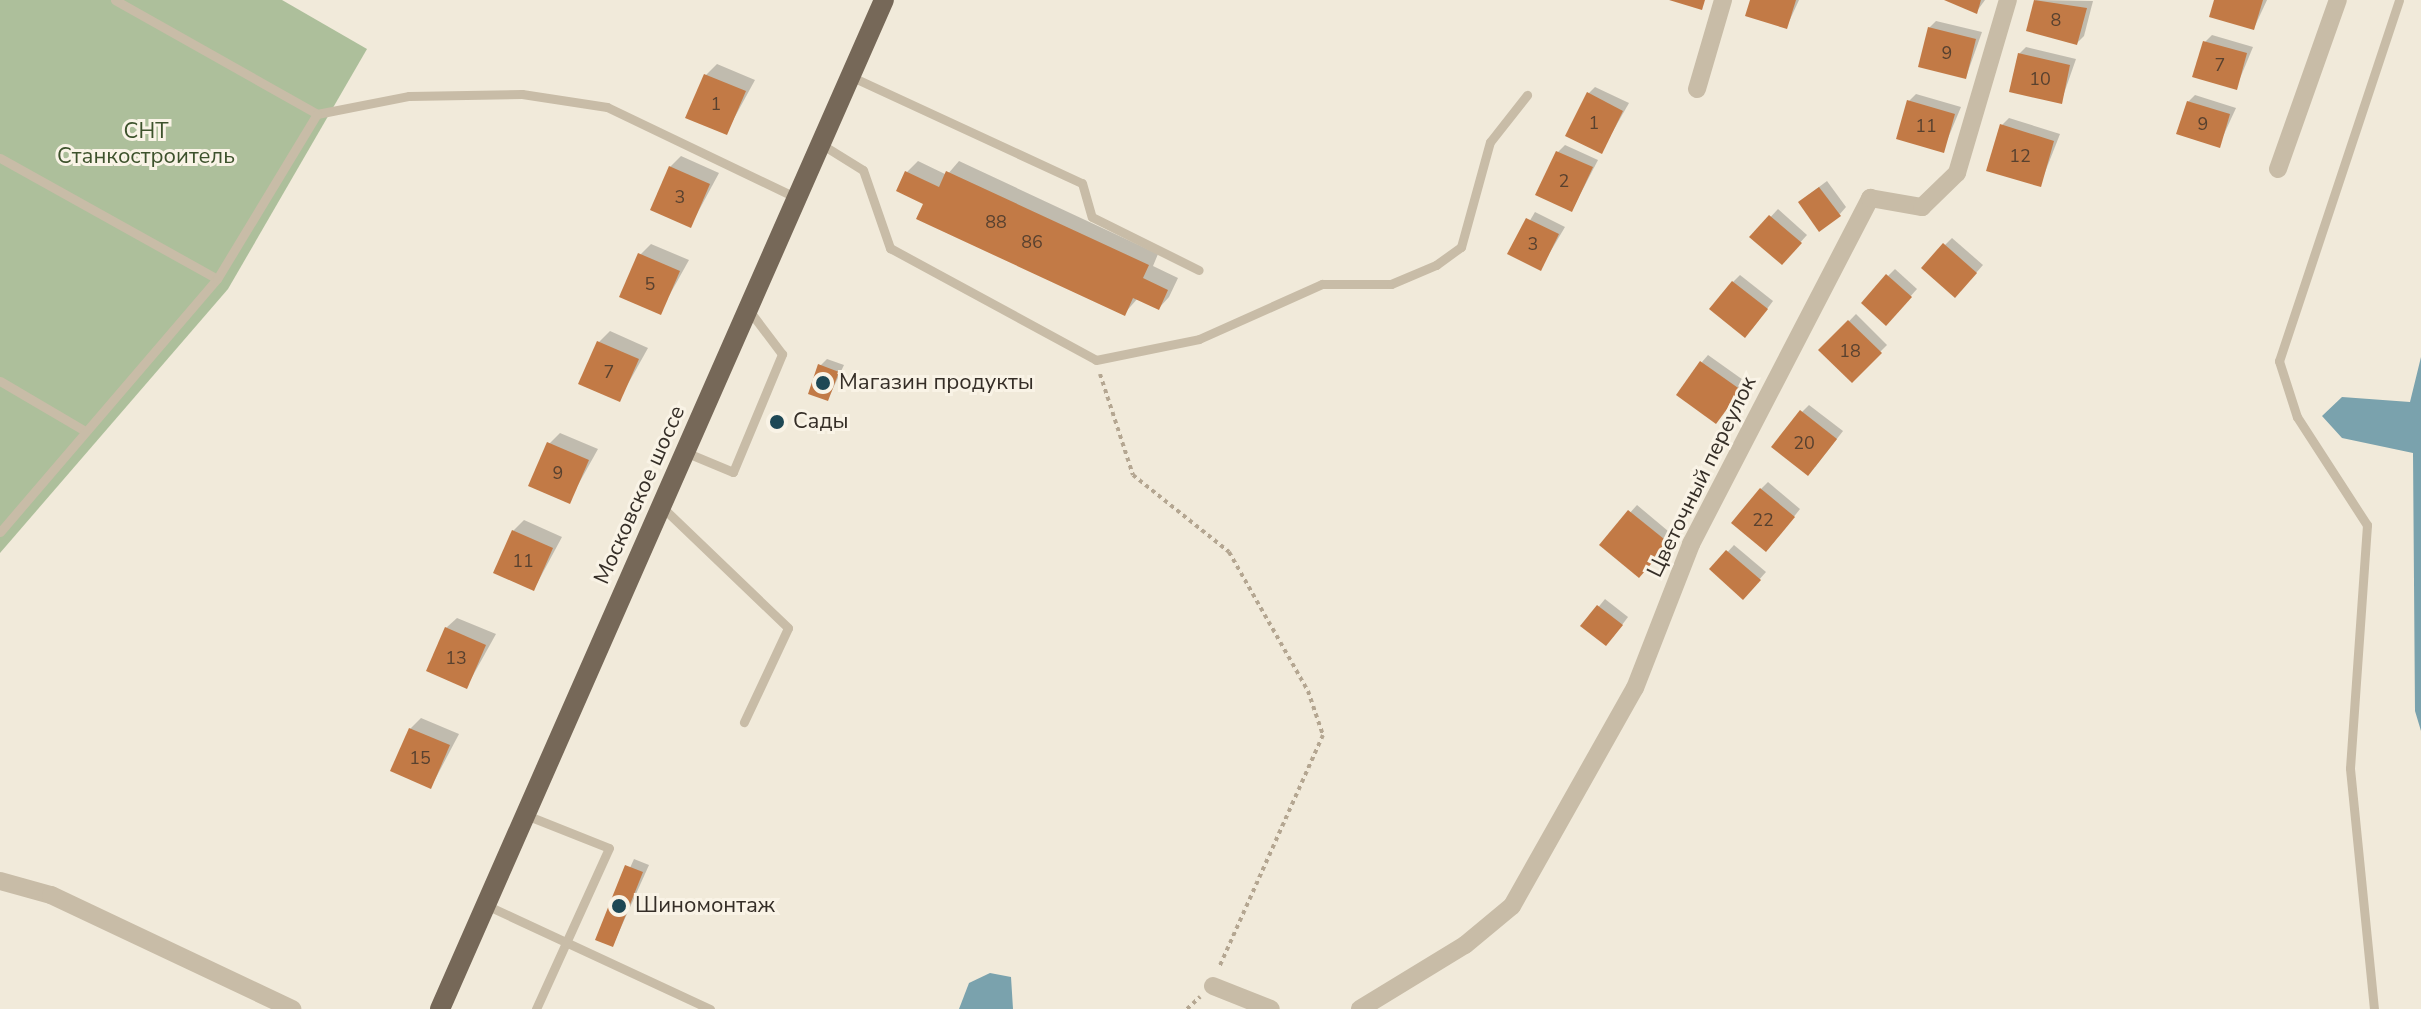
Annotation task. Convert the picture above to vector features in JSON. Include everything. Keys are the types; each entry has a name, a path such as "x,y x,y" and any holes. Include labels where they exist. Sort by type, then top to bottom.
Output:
{"main road":[{"name":"Московское шоссе","path":"440,1009 884,0"}],"street":[{"path":"1697,89 1723,0"},
{"name":"Цветочный переулок","path":"1360,1009 1465,945 1512,906 1635,688 1691,544 1870,198 1922,207 1957,173 2008,0"},
{"path":"2278,169 2338,0"},
{"path":"0,881 51,895 292,1009"},
{"path":"1213,986 1271,1009"}],"lane":[{"path":"115,0 317,114 409,96 522,94 607,107 797,198"},
{"path":"2374,1009 2350,768 2367,525 2297,417 2279,361 2399,0"},
{"path":"850,76 1082,183 1092,217 1199,270"},
{"path":"821,144 863,170 890,248 1096,360 1199,339 1322,284 1391,284 1436,265 1461,247 1490,142 1527,95"},
{"path":"0,532 217,279 317,114"},
{"path":"0,158 217,279"},
{"path":"685,452 733,472 782,354 748,309"},
{"path":"0,381 85,431"},
{"path":"661,506 788,628 744,722"},
{"path":"526,815 609,848 536,1009"},
{"path":"486,905 710,1009"}],"path":[{"path":"1096,360 1133,475 1229,552 1308,691 1323,735 1229,934 1213,986 1187,1009"}],"green space":[{"name":"СНТ Станкостроитель","path":"0,0 282,0 367,49 228,289 0,553"}],"water":[{"path":"2421,357 2421,731 2415,711 2413,453 2342,438 2322,416 2342,397 2410,402"},
{"path":"990,973 1011,977 1013,1009 959,1009 969,983"}],"building":[{"path":"1669,0 1705,0 1702,10"},
{"path":"1750,0 1796,0 1787,29 1745,16"},
{"path":"1944,0 1981,0 1977,14"},
{"path":"2034,0 2087,8 2077,45 2026,31"},
{"path":"2214,0 2263,0 2254,30 2209,17"},
{"path":"1928,27 1976,39 1966,79 1918,67"},
{"path":"2203,41 2247,53 2237,90 2192,77"},
{"path":"2018,53 2070,65 2062,104 2009,92"},
{"path":"704,74 746,91 727,135 685,118"},
{"path":"1587,92 1623,111 1602,154 1565,136"},
{"path":"1907,100 1955,114 1944,153 1896,139"},
{"path":"2187,101 2230,114 2220,148 2176,134"},
{"path":"2000,124 2054,141 2041,187 1986,171"},
{"path":"1556,151 1593,167 1572,212 1535,195"},
{"path":"669,166 710,184 691,228 650,210"},
{"path":"905,171 939,187 946,171 1149,265 1143,278 1168,290 1159,310 1133,298 1125,316 916,219 923,204 896,191"},
{"path":"1819,187 1841,216 1819,232 1798,202"},
{"path":"1769,215 1802,243 1782,265 1749,237"},
{"path":"1526,218 1559,234 1541,271 1507,254"},
{"path":"1943,243 1977,273 1955,298 1921,268"},
{"path":"638,253 680,271 661,315 619,297"},
{"path":"1886,274 1912,297 1886,326 1861,303"},
{"path":"1732,281 1768,309 1745,338 1709,309"},
{"path":"1848,320 1882,353 1852,383 1818,350"},
{"path":"597,341 639,359 620,402 578,384"},
{"path":"1700,361 1741,390 1716,424 1676,395"},
{"name":"Магазин продукты","path":"818,364 839,372 828,401 808,394"},
{"path":"1800,410 1837,439 1808,476 1771,447"},
{"path":"547,442 589,460 570,504 528,486"},
{"path":"1760,488 1795,517 1766,552 1731,523"},
{"path":"1628,510 1669,543 1639,578 1599,545"},
{"path":"512,530 553,548 534,591 493,573"},
{"path":"1726,550 1761,580 1743,600 1709,569"},
{"path":"1597,605 1623,625 1606,646 1580,626"},
{"path":"445,627 486,645 467,689 426,671"},
{"path":"409,728 450,745 431,789 390,771"},
{"name":"Шиномонтаж","path":"625,865 643,872 613,947 595,940"}],"place":[{"name":"Магазин продукты","path":"823,383"},
{"name":"Сады","path":"777,422"},
{"name":"Шиномонтаж","path":"619,906"}]}
